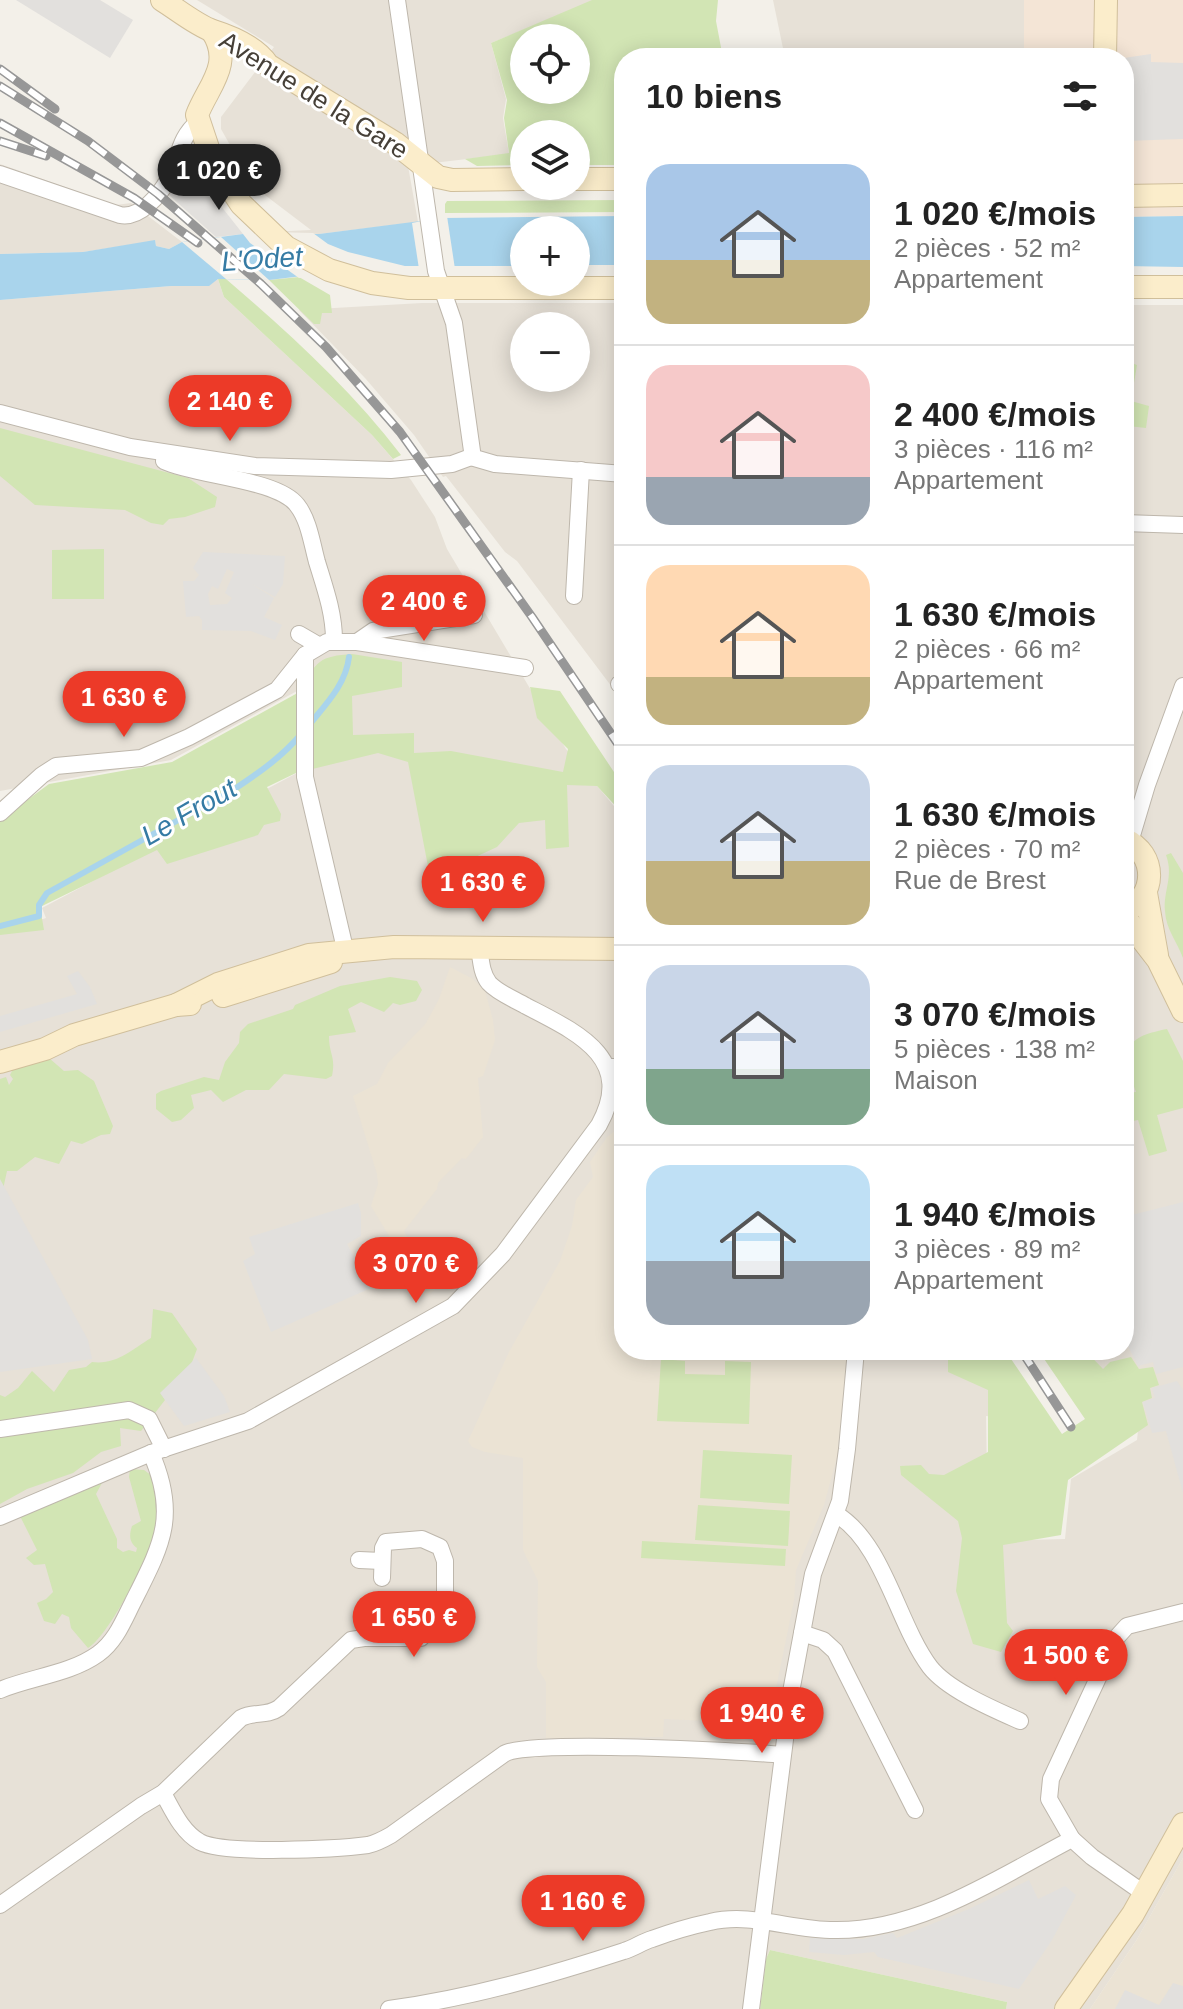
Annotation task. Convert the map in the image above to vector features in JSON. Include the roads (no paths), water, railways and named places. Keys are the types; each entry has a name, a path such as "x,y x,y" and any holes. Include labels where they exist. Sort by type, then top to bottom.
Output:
{"main road":[{"name":"Avenue de la Gare","path":"162,0 212,31 228,35 258,53 268,65 395,143 438,177 452,180 510,179"},
{"path":"1105,48 1106,0"},
{"path":"212,31 218,42 218,78"},
{"path":"268,65 246,62 218,78 200,107 198,122 203,127 212,160 236,198 268,232 296,253 335,272 386,285 438,278 614,287"},
{"path":"590,179 614,179"},
{"path":"1134,196 1183,195"},
{"path":"1134,287 1183,287"},
{"path":"1134,844 1148,864 1150,874 1146,893 1134,906"},
{"path":"1146,893 1158,960"},
{"path":"1134,928 1158,960 1183,1011"},
{"path":"0,1062 45,1049 74,1035 176,1005 237,993 304,972 346,953 394,947 614,949"},
{"path":"0,1048 46,1035 74,1035"},
{"path":"1066,2009 1145,1894 1183,1824"}],"street":[{"path":"397,0 438,278 454,323 468,412 471,457"},
{"path":"2,178 126,216 139,212 158,194 169,178 180,146 198,122"},
{"path":"173,166 212,160"},
{"path":"0,413 155,452 255,466 391,470 452,464 471,457 495,464 614,473"},
{"path":"155,452 161,460 175,466 276,490 298,505 309,531 330,606 319,647 304,733 305,777 346,953"},
{"path":"574,596 581,470"},
{"path":"1134,523 1183,525"},
{"path":"357,642 373,631 474,615"},
{"path":"299,634 319,647"},
{"path":"0,813 56,766 141,758 189,737 277,690 319,647 357,642 525,668"},
{"path":"1134,821 1183,686"},
{"path":"479,947 484,976 494,987 583,1038 614,1065"},
{"path":"0,1517 158,1451 258,1416 453,1306 503,1254 614,1104"},
{"path":"751,2009 782,1755 813,1574 836,1514 847,1449 855,1360"},
{"path":"0,1429 129,1410 139,1412 149,1419 158,1451 165,1500 163,1536 147,1575 112,1641 83,1662 0,1690"},
{"path":"836,1514 862,1536 931,1668 973,1698 1020,1721"},
{"path":"0,1905 163,1793 241,1718 250,1714 271,1714 279,1708 351,1640 417,1639 426,1633 445,1609 445,1561 442,1551 433,1542 422,1539 389,1540 383,1548 382,1578"},
{"path":"359,1560 382,1561"},
{"path":"1145,1894 1072,1839 1052,1806 1049,1786 1058,1759 1117,1637 1127,1626 1183,1612"},
{"path":"802,1633 823,1640 835,1651 915,1810"},
{"path":"163,1793 187,1832 213,1847 251,1850 370,1844 391,1835 504,1754 517,1748 782,1755"},
{"path":"389,2009 480,2002 649,1940 708,1922 729,1919 762,1921 838,1930 899,1921 963,1896 1072,1839"}],"water":[{"name":"L'Odet","path":"590,216 614,216 614,265 590,265"},
{"path":"1183,216 1183,267 1134,266 1134,217"},
{"name":"L'Odet","path":"510,217 510,266 386,266 269,280 218,279 209,286 171,286 0,300 0,254 83,252 155,240 156,246 169,249 182,242 243,234 319,234 444,218"}],"waterway":[{"name":"Le Frout","path":"309,725 340,685 349,657"},
{"name":"Le Frout","path":"0,926 39,916 39,905 47,893 236,788 279,756 302,733"}],"railway":[{"path":"0,69 55,109"},
{"path":"0,86 88,141 158,194 261,284 326,347 400,432 614,738"},
{"path":"0,123 134,198 198,243"},
{"path":"0,141 46,156"},
{"path":"1027,1360 1071,1427"}]}
